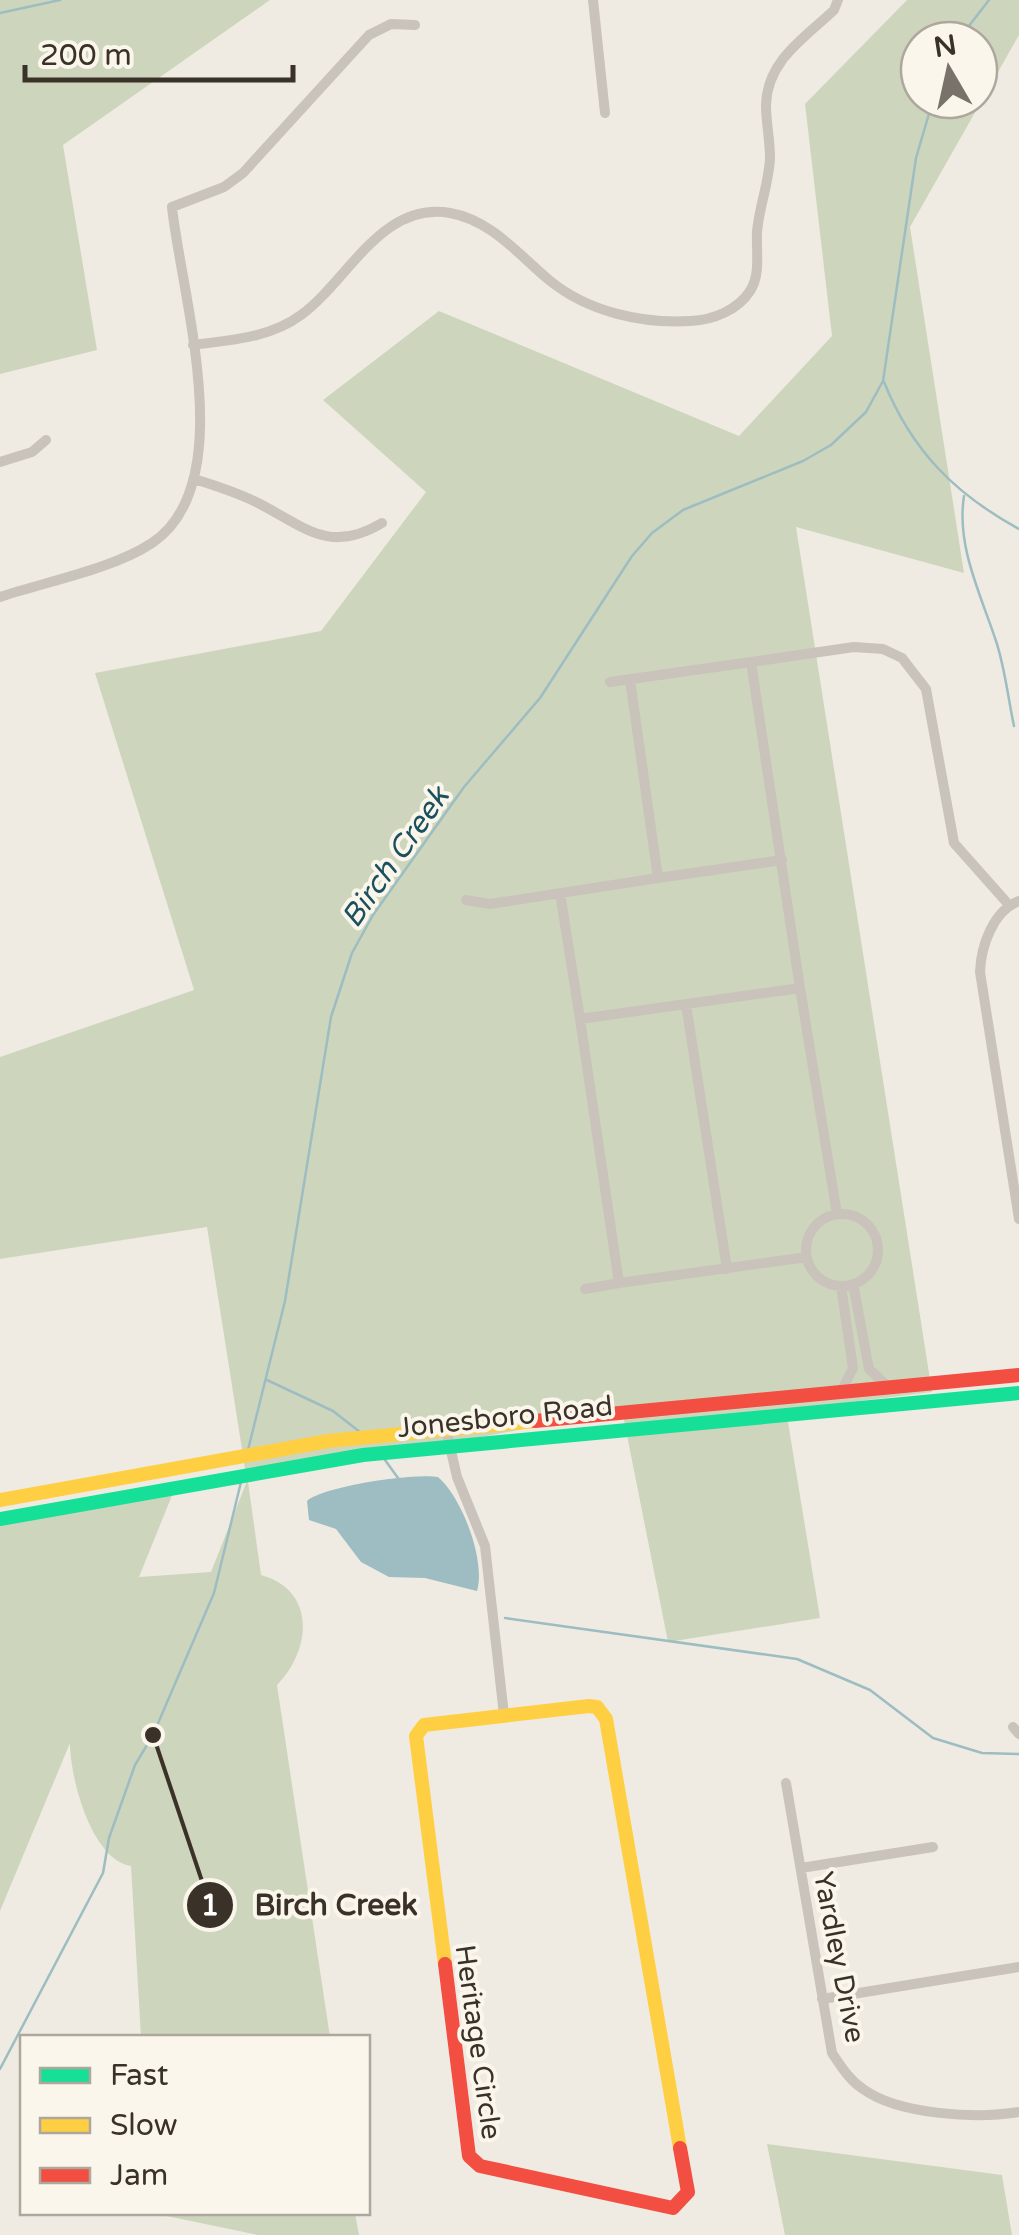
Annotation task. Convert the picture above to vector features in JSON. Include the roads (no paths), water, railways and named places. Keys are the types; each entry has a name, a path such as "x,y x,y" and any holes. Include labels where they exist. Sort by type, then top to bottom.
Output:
{"main road":[{"name":"Jonesboro Road","path":"0,1500 285,1448 1019,1375"},
{"name":"Jonesboro Road","path":"0,1519 286,1465 1019,1393"},
{"name":"Heritage Circle","path":"589,1706 596,1707 606,1719 688,2192 674,2208 480,2166 469,2156 416,1736 424,1725 504,1716 589,1706"}],"street":[{"path":"593,0 605,112"},
{"path":"192,345 271,332 301,315 395,223 426,212 451,213 481,223 549,280 598,309 672,322 702,320 733,309 751,290 758,266 759,214 770,160 766,102 772,82 782,58 834,10 838,0"},
{"path":"0,597 154,542 168,528 194,479 202,416 172,207 224,188 243,173 369,35 391,24 415,24"},
{"path":"0,462 32,452 46,440"},
{"path":"194,479 229,490 322,537 368,531 382,523"},
{"path":"610,682 854,647 883,649 902,658 926,689 954,844 1014,903 992,928 981,952 980,972 1019,1219"},
{"path":"751,662 837,1214"},
{"path":"630,680 658,878"},
{"path":"466,900 490,904 782,860"},
{"path":"560,893 619,1283"},
{"path":"580,1019 800,988"},
{"path":"686,1004 727,1269"},
{"path":"837,1214 860,1219 876,1236 877,1259 872,1270 853,1284 840,1286 823,1280 807,1257 807,1246 817,1225 837,1214"},
{"path":"585,1289 807,1257"},
{"path":"853,1284 869,1369 887,1386"},
{"path":"840,1286 852,1368 842,1390"},
{"path":"446,1430 485,1546 504,1716"},
{"name":"Yardley Drive","path":"786,1783 832,2052 864,2090 887,2101 975,2116 1019,2112"},
{"path":"800,1868 933,1847"},
{"path":"822,1999 1019,1968"}],"water":[{"path":"438,1477 455,1499 470,1530 478,1563 477,1591 425,1578 389,1577 361,1562 336,1529 309,1520 307,1501 331,1490 390,1479"}],"waterway":[{"path":"0,13 60,0"},
{"name":"Birch Creek","path":"974,20 989,0"},
{"name":"Birch Creek","path":"248,1450 285,1301 331,1017 352,953 373,915 464,787 540,698 632,556 652,533 683,510 803,461 831,445 866,412 883,381 916,158 927,120"},
{"path":"884,382 908,429 938,468 975,501 1019,529"},
{"path":"964,496 962,515 967,552 999,651 1014,726"},
{"path":"267,1380 333,1411 360,1432"},
{"path":"385,1460 398,1478"},
{"name":"Birch Creek","path":"0,2069 103,1873 109,1838 135,1765 153,1735 214,1593 241,1482"},
{"path":"505,1618 797,1659 870,1690 933,1738 982,1753 1019,1754"}],"place":[{"name":"Birch Creek","path":"153,1735"}]}
